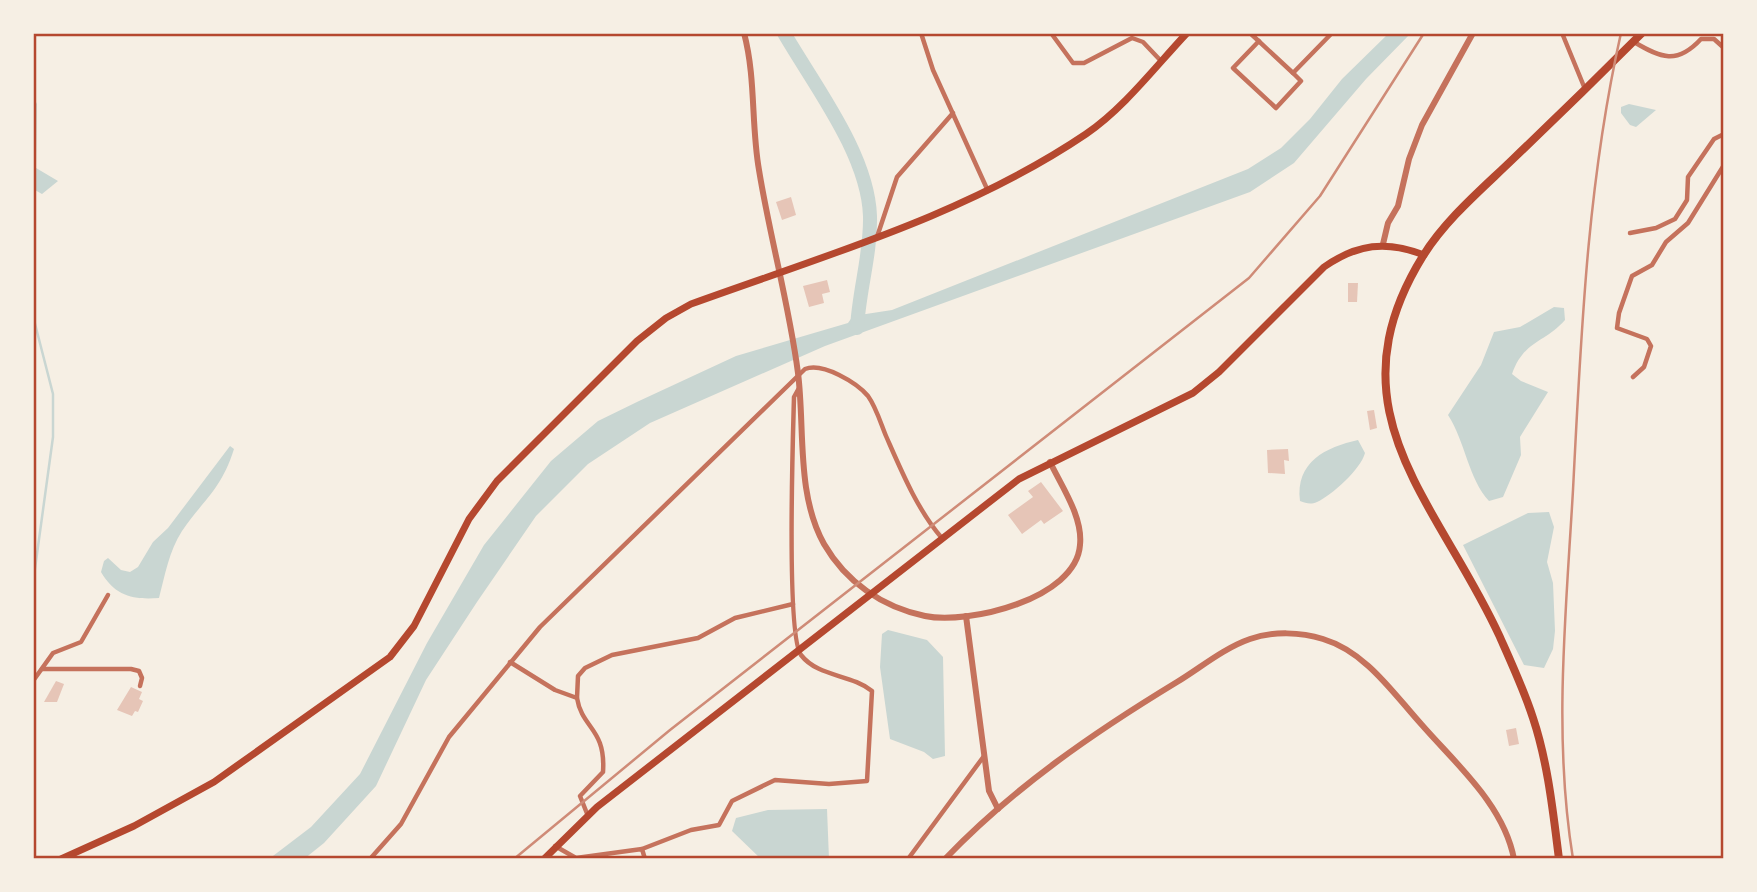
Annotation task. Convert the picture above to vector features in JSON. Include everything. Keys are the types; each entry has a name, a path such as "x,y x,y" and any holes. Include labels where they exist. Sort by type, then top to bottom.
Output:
{"highway":[{"path":"1559,859 1550,793 1534,719 1499,634 1406,468 1391,423 1388,346 1398,306 1424,255 1472,199 1642,33"}],"main road":[{"path":"61,859 134,825 214,782 390,657 414,626 469,519 490,489 637,341 666,317 691,304 877,237 988,191 1087,134 1114,111 1187,33"},
{"path":"544,859 555,845 588,816 797,649 1019,479 1105,433 1159,412 1192,393 1219,372 1324,267 1343,254 1361,247 1383,244 1405,247 1424,255"}],"street":[{"path":"744,33 754,93 758,166 782,271 800,387 806,479 815,525 846,574 879,599 938,618 966,616 1034,597 1061,582 1069,573 1080,547 1080,528 1050,462"},
{"path":"921,33 933,70 988,191"},
{"path":"1051,33 1073,63 1084,63 1132,38 1143,42 1161,61"},
{"path":"1250,33 1259,41 1293,74 1301,81 1276,108 1233,68 1259,41"},
{"path":"1293,74 1332,33"},
{"path":"1383,244 1388,223 1398,206 1409,159 1422,125 1473,33"},
{"path":"1562,33 1585,90"},
{"path":"1634,41 1658,56 1668,58 1693,47 1701,39 1714,39 1724,48"},
{"path":"877,237 897,177 953,113"},
{"path":"1630,233 1656,228 1675,219 1687,200 1688,177 1714,139 1724,134"},
{"path":"1633,377 1644,367 1651,346 1647,339 1617,328 1628,285 1632,276 1652,265 1667,242 1688,223 1724,165"},
{"path":"370,859 401,824 449,737 510,662 570,596 798,374 811,366 831,372 868,397 900,466 932,526 941,537"},
{"path":"555,845 576,858 642,849 691,830 719,825 732,801 775,780 829,784 867,781 872,691 860,681 824,672 803,658 797,649 793,604 794,397 800,387"},
{"path":"33,681 53,653 80,642 108,595"},
{"path":"588,816 580,796 603,772 604,752 577,698 578,676 585,668 612,655 698,638 736,618 793,604"},
{"path":"966,616 989,791 998,809"},
{"path":"945,859 998,809 1077,745 1232,648 1263,636 1299,634 1339,644 1378,676 1488,802 1506,830 1514,859"},
{"path":"510,662 555,690 577,698"},
{"path":"42,669 131,669 139,671 142,678 140,686"},
{"path":"908,859 984,756"},
{"path":"642,849 645,859"}],"shaded area":[{"path":"1389,33 1411,33 1366,79 1294,163 1250,192 825,346 650,423 588,464 536,516 477,602 426,680 376,786 324,843 304,859 269,859 311,827 360,774 427,643 484,545 551,461 598,421 736,356 848,323 853,316 892,310 1248,169 1281,148 1310,119 1342,79"},
{"path":"33,96 37,104 36,168 58,181 42,194 33,189"},
{"path":"1629,104 1656,110 1636,127 1630,125 1621,113 1621,107"},
{"path":"1554,307 1564,308 1565,320 1523,354 1512,374 1521,381 1548,392 1520,437 1521,455 1503,497 1489,501 1477,482 1448,415 1481,365 1494,332 1520,327"},
{"path":"1358,440 1365,453 1352,474 1323,499 1310,504 1300,501 1302,476 1315,458 1335,447"},
{"path":"230,446 234,449 223,475 182,531 174,547 159,598 125,595 112,586 101,572 104,561 108,558 121,570 130,572 138,567 153,542 168,528"},
{"path":"1549,512 1554,527 1547,562 1553,583 1555,631 1553,649 1544,668 1524,665 1463,545 1528,513"},
{"path":"888,630 927,640 943,657 945,756 933,759 924,752 890,739 880,667 882,634"},
{"path":"827,809 829,859 761,859 732,831 736,818 768,810"}],"building":[{"path":"791,197 796,215 782,220 776,202"},
{"path":"827,280 830,292 822,294 824,303 809,307 803,286"},
{"path":"1348,283 1358,283 1357,302 1348,302"},
{"path":"1374,410 1377,428 1370,430 1367,411"},
{"path":"1288,449 1289,461 1284,460 1285,474 1268,473 1267,450"},
{"path":"1041,482 1063,511 1044,524 1041,520 1022,534 1008,515 1033,497 1028,491"},
{"path":"56,681 64,684 57,702 44,702"},
{"path":"131,687 142,692 139,699 143,701 138,712 135,711 132,716 117,710"},
{"path":"1516,728 1519,744 1509,746 1506,730"}],"waterway":[{"path":"784,33 838,121 860,169 867,192 870,230 857,328"},
{"path":"33,316 53,394 53,437 33,583"}],"railway":[{"path":"514,859 670,730 1249,278 1320,196 1424,33"},
{"path":"1573,859 1567,813 1562,721 1579,375 1593,203 1600,146 1621,33"}]}
